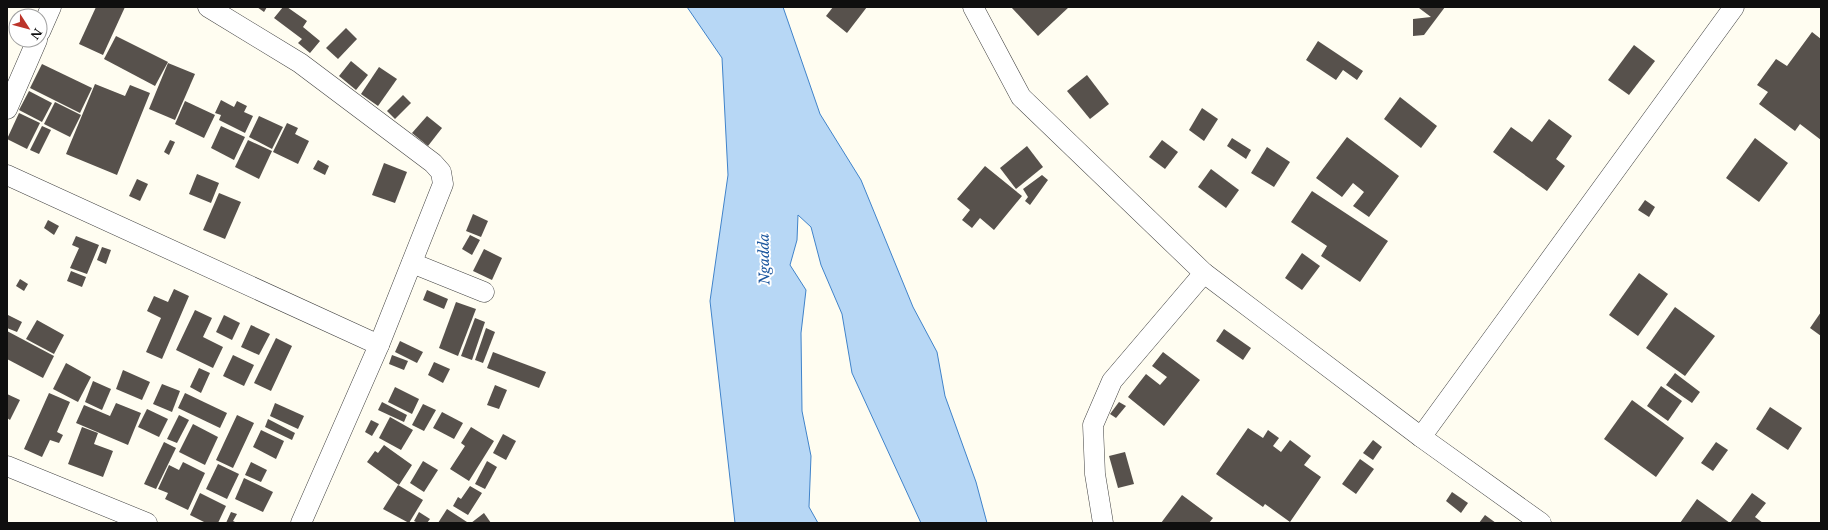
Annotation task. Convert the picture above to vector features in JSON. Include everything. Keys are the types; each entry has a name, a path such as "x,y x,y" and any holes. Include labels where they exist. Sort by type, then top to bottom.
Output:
{"street":[{"path":"208,7 300,63 433,163 441,172 443,184 412,263 379,345 301,523"},
{"path":"973,7 1021,97 1204,274 1421,436 1541,523"},
{"path":"1421,436 1734,7"},
{"path":"7,109 33,48"},
{"path":"7,176 379,345"},
{"path":"412,263 484,292"},
{"path":"1103,523 1095,474 1093,425 1112,381 1204,274"},
{"path":"7,466 147,523"}],"water":[{"name":"Ngadda","path":"687,7 783,7 820,114 861,180 913,307 937,352 945,396 976,482 987,523 921,523 852,373 842,314 821,265 811,227 798,215 797,240 790,265 806,290 801,333 802,411 811,456 809,507 818,523 735,523 710,301 728,175 722,58"}],"building":[{"path":"96,7 125,7 103,55 79,44"},
{"path":"257,7 267,7 264,12"},
{"path":"283,7 287,7 307,21 303,27 320,41 310,53 298,43 302,39 274,18"},
{"path":"833,7 867,7 847,33 826,16"},
{"path":"1011,7 1069,7 1038,36"},
{"path":"1445,7 1424,35 1413,36 1413,19 1431,17 1419,8"},
{"path":"346,28 357,39 338,59 326,48"},
{"path":"1812,32 1821,39 1821,140 1800,124 1795,131 1759,104 1768,92 1757,85 1776,59 1787,66"},
{"path":"116,36 168,62 155,86 104,59"},
{"path":"1318,41 1363,71 1357,80 1343,70 1336,80 1306,60"},
{"path":"1634,45 1655,61 1629,95 1608,80"},
{"path":"351,61 368,75 356,90 339,76"},
{"path":"168,63 195,74 175,120 149,109"},
{"path":"42,64 92,88 80,113 30,88"},
{"path":"379,67 397,79 378,106 361,94"},
{"path":"1087,75 1109,104 1090,119 1067,91"},
{"path":"95,84 125,96 130,85 150,93 117,175 66,154"},
{"path":"29,91 52,103 42,122 19,110"},
{"path":"403,95 411,103 395,119 387,111"},
{"path":"1400,97 1437,126 1421,148 1384,119"},
{"path":"221,100 234,107 237,101 247,106 244,112 253,116 245,133 219,120 221,115 215,113"},
{"path":"185,101 215,115 204,138 175,124"},
{"path":"55,102 81,115 70,137 44,124"},
{"path":"1202,108 1218,119 1204,141 1189,130"},
{"path":"19,113 40,123 27,149 7,139"},
{"path":"259,116 283,127 272,149 249,137"},
{"path":"427,116 442,128 428,146 412,133"},
{"path":"1549,119 1572,136 1556,159 1565,166 1547,191 1493,152 1511,127 1532,142"},
{"path":"287,123 298,128 295,134 309,141 298,164 273,152"},
{"path":"42,126 51,130 39,154 30,150"},
{"path":"221,126 245,137 234,160 211,148"},
{"path":"1347,137 1399,176 1369,217 1353,206 1364,192 1353,183 1342,197 1316,178"},
{"path":"1232,138 1251,150 1246,159 1227,146"},
{"path":"1755,138 1788,163 1759,202 1726,178"},
{"path":"170,140 175,142 169,155 164,152"},
{"path":"248,140 272,151 259,179 235,167"},
{"path":"1162,140 1178,152 1165,169 1149,157"},
{"path":"1027,146 1043,167 1016,189 1000,168"},
{"path":"1267,147 1290,162 1274,187 1251,173"},
{"path":"318,160 329,166 325,175 313,169"},
{"path":"384,163 407,172 395,203 372,195"},
{"path":"985,166 1022,196 994,230 980,218 972,228 962,220 970,210 957,199"},
{"path":"1211,169 1239,190 1226,208 1198,187"},
{"path":"197,174 219,183 211,203 189,194"},
{"path":"1042,175 1048,180 1030,205 1025,201 1028,197 1023,189"},
{"path":"137,179 148,184 140,201 129,196"},
{"path":"1312,191 1388,241 1360,282 1321,256 1327,246 1291,222"},
{"path":"219,193 241,202 225,239 203,230"},
{"path":"1645,200 1655,207 1649,217 1638,210"},
{"path":"473,214 488,221 481,237 466,231"},
{"path":"48,220 59,226 54,235 44,228"},
{"path":"470,235 480,240 472,255 462,249"},
{"path":"76,236 99,245 87,274 70,268 79,248 72,245"},
{"path":"102,247 111,250 106,264 97,260"},
{"path":"484,249 502,258 492,280 473,271"},
{"path":"1302,253 1320,266 1302,290 1285,278"},
{"path":"71,271 86,277 82,287 67,281"},
{"path":"1639,273 1668,294 1638,336 1609,315"},
{"path":"20,279 28,284 24,291 16,286"},
{"path":"174,289 189,296 162,359 146,352 161,318 147,311 154,296 168,302"},
{"path":"427,290 448,299 444,309 423,300"},
{"path":"456,302 476,309 458,356 439,348"},
{"path":"1675,307 1715,336 1685,376 1646,348"},
{"path":"195,310 212,318 203,337 223,347 213,368 176,350"},
{"path":"1821,312 1821,336 1810,328"},
{"path":"8,315 22,322 17,332 7,328"},
{"path":"224,315 240,323 232,340 216,332"},
{"path":"475,318 485,322 472,360 461,356"},
{"path":"37,320 64,335 54,354 26,339"},
{"path":"251,325 270,334 259,355 241,347"},
{"path":"486,328 495,332 483,363 475,360"},
{"path":"1224,329 1251,348 1243,360 1216,341"},
{"path":"7,331 54,356 43,378 7,359"},
{"path":"276,338 292,346 271,391 254,383"},
{"path":"400,341 423,352 417,363 395,352"},
{"path":"493,352 546,372 539,388 487,368"},
{"path":"1163,352 1200,380 1164,426 1128,397 1146,374 1160,385 1167,377 1152,366"},
{"path":"233,355 254,365 244,386 223,376"},
{"path":"392,355 408,361 404,370 389,364"},
{"path":"434,362 450,369 443,383 428,375"},
{"path":"66,363 91,377 78,402 53,389"},
{"path":"199,368 210,373 201,393 190,387"},
{"path":"123,370 150,382 142,400 116,389"},
{"path":"1675,373 1700,392 1692,403 1666,385"},
{"path":"93,381 111,389 102,410 85,402"},
{"path":"162,384 180,391 172,412 153,404"},
{"path":"495,385 507,390 499,409 487,405"},
{"path":"1661,386 1682,401 1668,421 1647,406"},
{"path":"395,387 419,399 412,414 388,402"},
{"path":"49,393 70,402 57,432 63,435 59,443 50,440 42,457 24,449"},
{"path":"185,393 227,413 220,428 178,408"},
{"path":"7,394 20,400 10,420 7,418"},
{"path":"1632,400 1684,438 1656,477 1604,439"},
{"path":"382,402 407,415 404,422 378,410"},
{"path":"1119,402 1126,406 1116,418 1110,414"},
{"path":"116,403 141,413 128,445 76,423 84,405 110,416"},
{"path":"275,403 304,416 298,429 270,416"},
{"path":"423,404 436,410 424,431 412,425"},
{"path":"1770,407 1802,428 1788,450 1756,429"},
{"path":"147,409 168,419 159,437 138,427"},
{"path":"442,412 463,423 454,439 433,428"},
{"path":"179,415 189,420 177,443 167,439"},
{"path":"237,415 254,423 233,468 216,460"},
{"path":"390,417 413,430 401,450 379,438"},
{"path":"268,419 295,433 292,440 265,427"},
{"path":"371,420 379,424 372,436 365,432"},
{"path":"193,424 218,437 205,465 179,452"},
{"path":"82,427 98,433 94,444 113,451 103,477 68,464"},
{"path":"471,427 494,441 469,481 450,469 465,446 461,443"},
{"path":"1248,428 1263,438 1268,430 1279,438 1273,446 1281,452 1290,440 1311,456 1304,465 1321,477 1290,522 1265,504 1263,507 1216,474"},
{"path":"261,430 284,441 276,459 253,447"},
{"path":"503,434 516,441 506,460 493,453"},
{"path":"1373,440 1382,447 1373,460 1363,453"},
{"path":"164,442 176,448 156,489 144,484"},
{"path":"1716,442 1728,450 1713,471 1701,463"},
{"path":"384,445 412,465 399,485 367,462 375,451 378,453"},
{"path":"1125,452 1134,484 1118,488 1109,456"},
{"path":"1360,459 1374,469 1356,494 1342,484"},
{"path":"423,461 438,470 424,492 410,483"},
{"path":"487,461 497,467 485,489 475,484"},
{"path":"183,462 205,473 188,510 165,499 168,493 158,489 169,465 179,470"},
{"path":"251,462 267,470 261,482 245,475"},
{"path":"218,464 239,474 227,499 206,489"},
{"path":"244,478 273,492 263,512 235,499"},
{"path":"398,485 423,500 409,523 383,509"},
{"path":"470,486 482,493 468,515 453,506 458,497 461,499"},
{"path":"1452,492 1468,503 1461,513 1446,501"},
{"path":"200,493 226,506 218,523 206,523 190,515"},
{"path":"1752,493 1766,503 1755,517 1763,523 1730,523"},
{"path":"1182,495 1213,518 1209,523 1161,523"},
{"path":"1697,499 1730,523 1680,523"},
{"path":"447,509 467,522 467,523 438,523"},
{"path":"231,512 237,514 233,521 237,523 226,523"},
{"path":"419,512 430,519 427,523 418,523 414,521"},
{"path":"484,513 491,523 471,523"},
{"path":"1485,515 1496,523 1479,523"}]}
